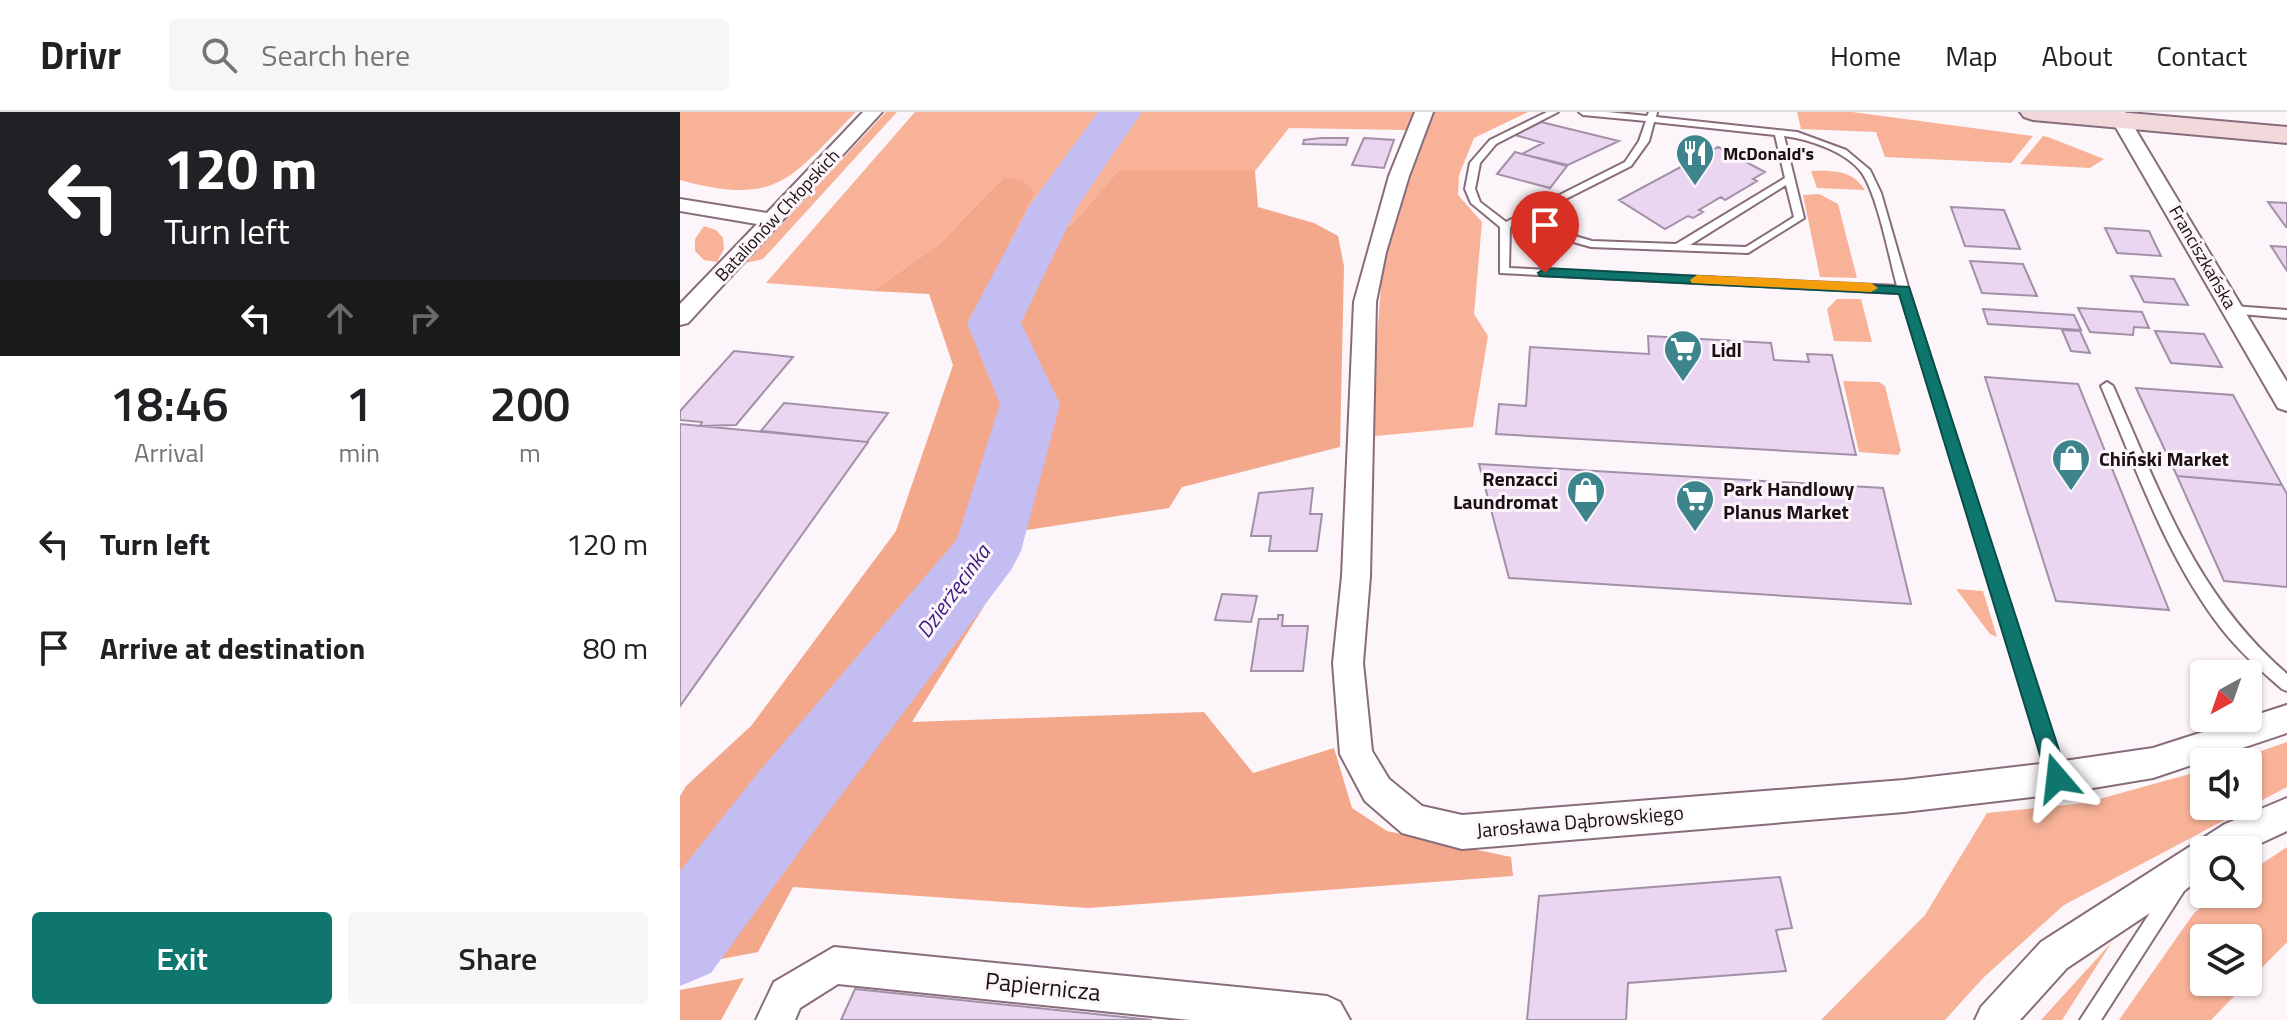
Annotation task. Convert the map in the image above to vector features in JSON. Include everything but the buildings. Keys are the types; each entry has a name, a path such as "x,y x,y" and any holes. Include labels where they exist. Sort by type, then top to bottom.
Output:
{"street":[{"name":"Batalionów Chłopskich","path":"680,318 873,112"},
{"name":"Jarosława Dąbrowskiego","path":"1424,112 1399,176 1376,252 1365,302 1356,576 1348,663 1356,754 1377,790 1414,821 1462,832 1904,796 2153,763 2287,719"},
{"path":"2033,112 2118,116 2287,135"},
{"name":"Franciszkańska","path":"2118,116 2287,402"},
{"path":"680,205 772,220"},
{"path":"2242,836 2287,814"},
{"path":"1994,1020 2054,955 2190,869"},
{"name":"Papiernicza","path":"775,1020 787,995 834,965 1327,1015 1331,1020"}],"lane":[{"path":"1505,226 1476,203 1470,189 1475,163 1493,142 1554,112"},
{"path":"1583,112 1653,115 1779,133 1824,143 1843,152 1865,170 1876,193 2057,778"},
{"path":"1505,226 1628,164 1644,141 1653,115"},
{"path":"1532,212 1574,239 1591,244 1748,250 1799,218 1779,133"},
{"path":"1679,247 1790,179"},
{"path":"1505,226 1504,271 1904,290"},
{"path":"2233,310 2287,314"},
{"path":"2107,386 2194,578 2258,662 2287,684"},
{"path":"2090,1020 2178,885 2190,873"}],"shaded area":[{"path":"680,112 856,112 798,170 762,188 740,190 680,180"},
{"path":"886,112 897,112 763,259 746,263"},
{"path":"915,112 1415,113 1406,130 1289,128 1255,171 1118,171 1072,224 1049,236 1008,242 1035,193 1003,178 938,245 872,291 766,283"},
{"path":"1434,112 1528,112 1474,138 1459,175 1458,195 1482,222 1474,314 1488,336 1473,427 1375,436 1375,366 1383,259 1407,174"},
{"path":"1797,112 1852,112 2033,136 2011,163 1885,157 1876,132 1801,129"},
{"path":"2043,136 2104,159 2090,168 2020,164"},
{"path":"1118,171 1255,171 1258,207 1314,223 1338,236 1344,266 1340,447 1182,487 1169,508 1008,533 999,582 912,722 1204,712 1253,773 1334,748 1352,808 1387,831 1511,857 1513,876 1088,908 793,887 758,952 680,967 680,796 686,786 751,726 896,531 953,365 929,294 872,291 938,245 1003,178 1022,180 1035,193 1009,242 1049,236 1072,224"},
{"path":"1811,171 1834,171 1848,175 1865,190 1817,188"},
{"path":"1819,194 1838,204 1857,278 1820,277 1803,195"},
{"path":"704,226 716,230 723,238 724,249 717,262 704,260 695,251 695,239"},
{"path":"1837,299 1861,299 1872,342 1834,341 1827,309"},
{"path":"1843,381 1879,382 1885,386 1901,451 1898,455 1859,452"},
{"path":"1956,589 1983,591 1997,637 1990,634"},
{"path":"2287,742 2287,787 2262,800 2262,751"},
{"path":"2190,774 2190,820 2225,820 2064,905 1983,978 1945,1020 1821,1020 1925,915 1987,813 2085,803"},
{"path":"2287,847 2287,942 2262,968 2262,924 2190,924 2190,996 2234,996 2211,1020 2119,1020 2201,908 2262,908 2262,864"},
{"path":"2112,942 2062,1020 2041,1020"},
{"path":"744,978 721,1020 680,1020 680,990"}],"waterway":[{"name":"Dzierżęcinka","path":"680,942 786,802 987,551 1030,404 994,323 1054,205 1120,112"}],"slow traffic":[{"path":"1697,280 1871,288"}],"place":[{"name":"McDonald's","path":"1695,187"},
{"name":"Lidl","path":"1683,383"},
{"name":"Chiński Market","path":"2071,492"},
{"name":"Renzacci Laundromat","path":"1586,524"},
{"name":"Park Handlowy Planus Market","path":"1695,533"}],"route":[{"path":"1545,273 1904,290 2057,778"}]}
